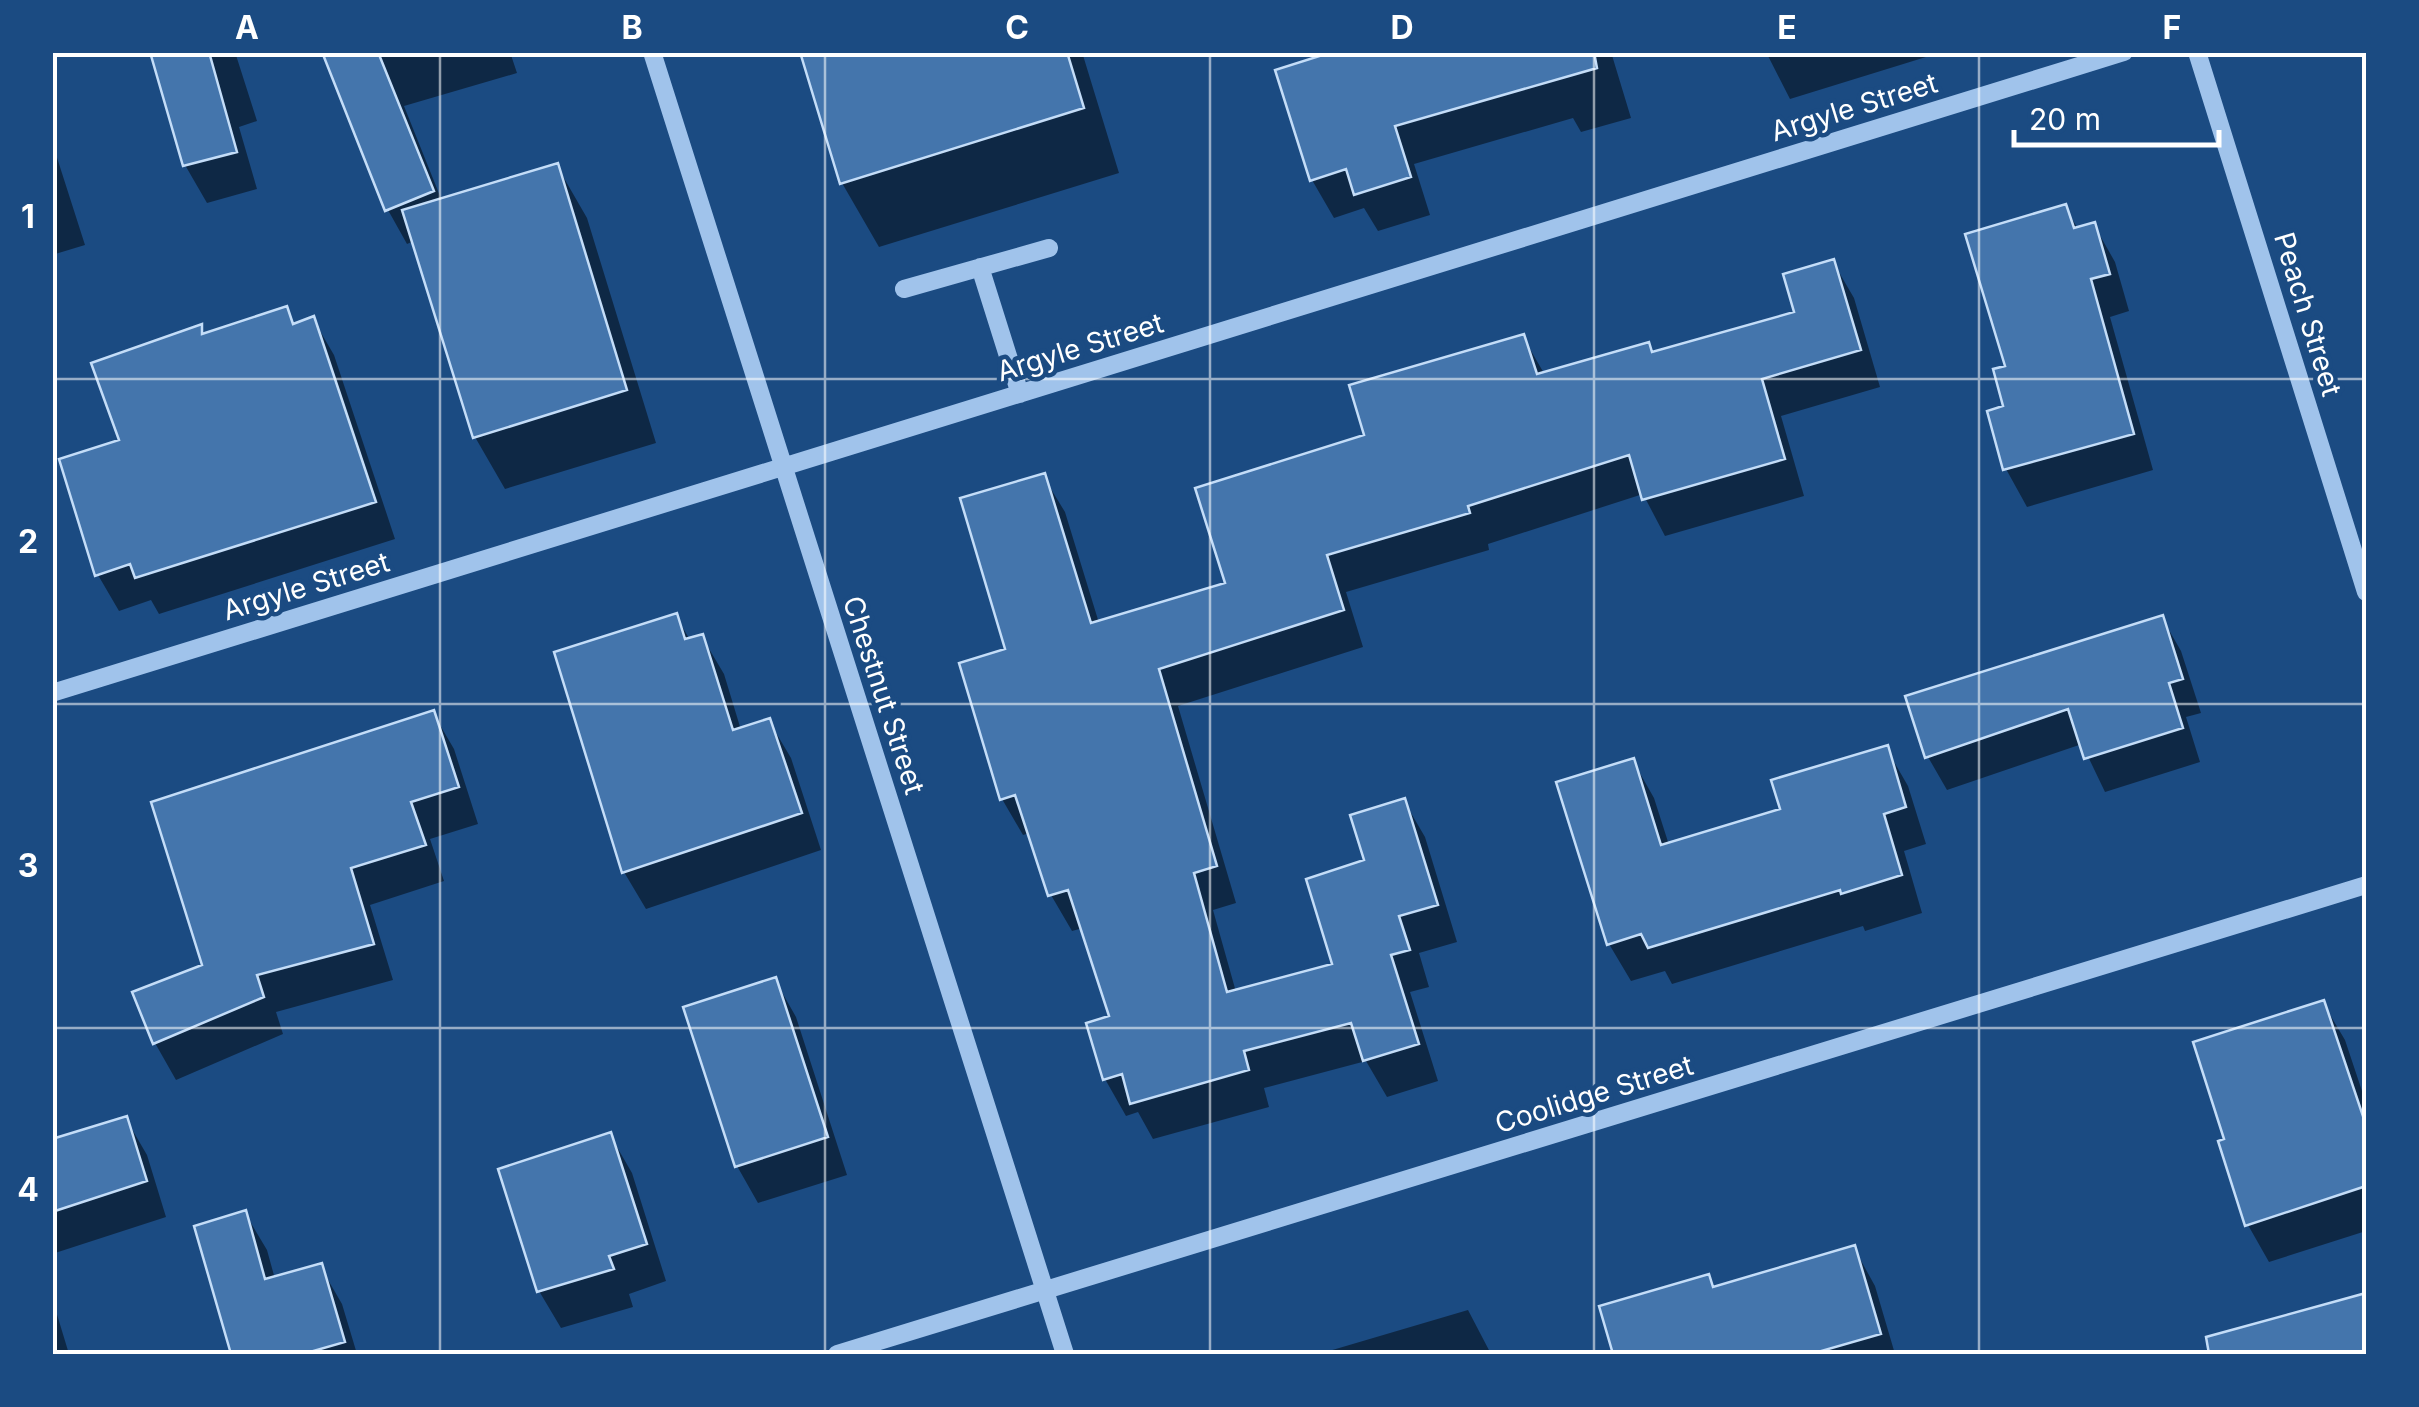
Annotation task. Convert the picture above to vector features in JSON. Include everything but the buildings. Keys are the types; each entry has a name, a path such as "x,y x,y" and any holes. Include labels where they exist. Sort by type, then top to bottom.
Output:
{"street":[{"name":"Chestnut Street","path":"652,52 1065,1354"},
{"name":"Argyle Street","path":"52,693 2124,52"},
{"name":"Peach Street","path":"2197,52 2366,592"},
{"path":"904,289 1049,248"},
{"path":"980,268 1020,394"},
{"name":"Coolidge Street","path":"837,1354 2366,886"}]}
